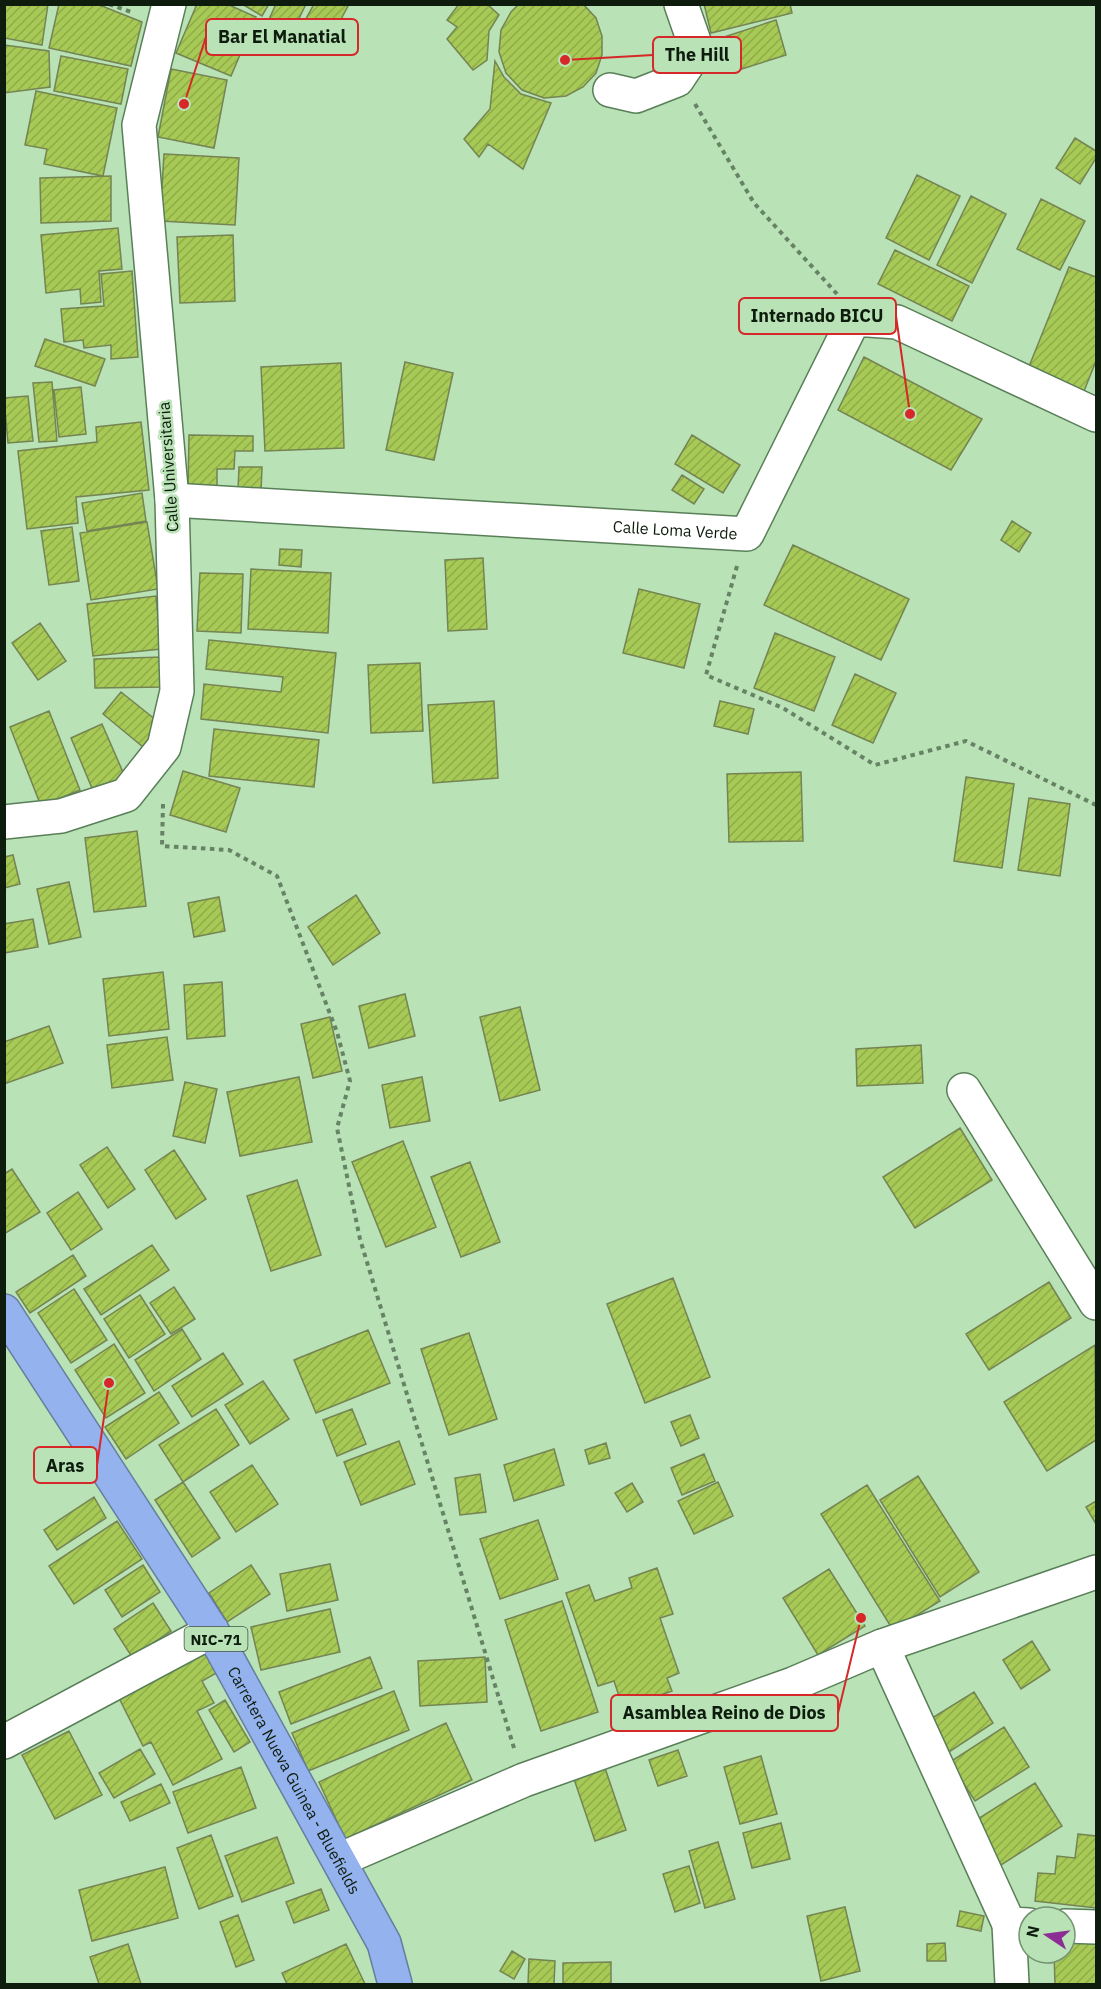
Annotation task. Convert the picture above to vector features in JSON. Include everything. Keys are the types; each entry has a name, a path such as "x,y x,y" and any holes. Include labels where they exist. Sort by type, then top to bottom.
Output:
{"highway":[{"name":"Carretera Nueva Guinea - Bluefields","path":"4,1311 212,1631 384,1943 395,1984"}],"street":[{"name":"Calle Universitaria","path":"4,822 61,816 126,795 164,747 177,691 172,500 139,125 169,4"},
{"path":"610,90 636,96 677,80 697,50 681,4"},
{"name":"Calle Loma Verde","path":"172,500 747,534 854,319"},
{"path":"854,319 897,322 1096,415"},
{"path":"964,1090 1096,1303"},
{"path":"339,1860 524,1780 793,1684 882,1646 1096,1572"},
{"path":"4,1742 212,1631"},
{"path":"882,1646 1017,1921"},
{"path":"1077,1926 1096,1927"},
{"path":"1012,1984 1017,1942"}],"path":[{"path":"677,80 704,117 754,202 830,284 854,319"},
{"path":"747,534 706,675 783,708 875,765 966,741 1096,805"},
{"path":"163,802 162,846 229,850 277,876 337,1032 350,1081 337,1128 360,1239 524,1780"}],"building":[{"path":"4,4 48,4 42,45 4,38"},
{"path":"59,4 97,4 142,22 131,66 49,48"},
{"path":"197,4 227,4 256,17 231,76 176,53"},
{"path":"242,4 269,4 262,16"},
{"path":"276,4 306,4 290,37 266,26"},
{"path":"314,4 349,4 329,42 301,28"},
{"path":"459,4 487,4 499,15 489,31 487,60 473,70 447,39 457,27 447,20"},
{"path":"519,4 583,4 596,18 602,36 602,55 596,73 583,87 566,96 544,98 522,90 506,73 499,52 501,30 511,12"},
{"path":"704,4 790,4 792,13 711,33"},
{"path":"776,20 786,55 732,72 721,38"},
{"path":"4,45 49,51 50,87 4,93"},
{"path":"61,56 128,69 121,104 54,91"},
{"path":"495,61 504,77 521,94 551,103 523,169 488,144 479,157 464,139 490,109"},
{"path":"171,69 227,80 214,148 158,137"},
{"path":"36,91 117,108 103,176 44,164 47,149 25,145"},
{"path":"1075,138 1096,151 1096,158 1080,184 1056,168"},
{"path":"164,154 239,158 235,225 160,221"},
{"path":"917,175 960,196 929,260 886,238"},
{"path":"111,176 111,221 41,223 40,178"},
{"path":"971,196 1006,214 972,283 937,265"},
{"path":"1041,199 1085,221 1060,270 1017,249"},
{"path":"118,228 122,269 99,271 101,302 81,304 80,289 46,293 41,235"},
{"path":"233,235 235,301 180,303 177,237"},
{"path":"895,250 969,286 952,321 878,284"},
{"path":"1069,267 1096,277 1096,361 1084,391 1028,369"},
{"path":"132,271 138,357 111,359 111,345 84,348 83,340 64,342 61,309 104,306 101,274"},
{"path":"45,339 105,359 95,386 35,366"},
{"path":"864,357 982,419 951,470 838,410"},
{"path":"405,362 453,373 434,460 386,450"},
{"path":"341,363 344,448 265,451 261,367"},
{"path":"52,382 57,441 39,442 33,383"},
{"path":"81,387 86,434 59,437 54,390"},
{"path":"28,396 33,441 8,443 4,398"},
{"path":"141,422 149,490 76,497 78,523 27,529 18,451 97,442 96,427"},
{"path":"189,435 253,436 253,451 235,451 234,469 217,469 217,489 188,489"},
{"path":"692,435 740,465 723,493 675,464"},
{"path":"239,467 262,467 261,492 238,491"},
{"path":"682,475 704,489 694,504 672,490"},
{"path":"142,493 146,521 87,531 82,503"},
{"path":"1012,521 1031,533 1019,552 1001,540"},
{"path":"147,522 158,589 91,600 80,533"},
{"path":"72,527 79,581 49,585 41,531"},
{"path":"793,545 909,599 881,660 764,605"},
{"path":"280,549 302,550 301,567 279,565"},
{"path":"483,558 487,629 448,631 445,560"},
{"path":"251,569 331,573 328,633 248,629"},
{"path":"200,573 243,574 241,633 197,631"},
{"path":"639,589 700,604 684,668 623,653"},
{"path":"156,596 161,649 93,656 87,604"},
{"path":"40,623 66,661 38,680 12,643"},
{"path":"775,633 835,657 814,711 754,688"},
{"path":"209,640 336,653 328,733 201,719 204,684 281,692 283,677 206,669"},
{"path":"163,657 164,687 95,688 94,659"},
{"path":"420,663 423,731 371,733 368,665"},
{"path":"855,674 896,693 873,743 832,725"},
{"path":"121,692 161,724 143,747 103,714"},
{"path":"494,701 498,778 433,783 428,705"},
{"path":"720,701 754,709 748,734 714,726"},
{"path":"49,711 80,790 41,806 10,727"},
{"path":"102,724 126,779 94,793 71,738"},
{"path":"214,729 319,740 314,787 209,776"},
{"path":"183,771 240,788 226,832 170,815"},
{"path":"801,772 803,841 729,842 727,774"},
{"path":"966,777 1014,784 1002,868 954,861"},
{"path":"1029,798 1070,804 1060,876 1018,870"},
{"path":"137,831 146,906 94,912 85,838"},
{"path":"13,855 20,884 4,888 4,857"},
{"path":"69,882 81,937 49,944 37,889"},
{"path":"356,895 380,933 333,965 308,927"},
{"path":"219,897 225,931 194,937 188,903"},
{"path":"33,919 38,947 4,953 4,924"},
{"path":"163,972 169,1029 109,1036 103,979"},
{"path":"222,982 225,1036 187,1039 184,985"},
{"path":"405,994 415,1036 369,1048 359,1006"},
{"path":"520,1007 540,1090 500,1101 480,1017"},
{"path":"330,1017 342,1071 313,1078 301,1024"},
{"path":"49,1026 63,1063 4,1084 4,1042"},
{"path":"167,1037 173,1080 112,1088 107,1045"},
{"path":"921,1045 923,1083 857,1086 856,1049"},
{"path":"299,1077 312,1142 240,1156 227,1092"},
{"path":"422,1077 430,1121 390,1128 382,1085"},
{"path":"185,1082 217,1089 205,1143 173,1136"},
{"path":"960,1128 992,1180 915,1228 883,1177"},
{"path":"403,1141 436,1227 386,1247 352,1162"},
{"path":"107,1147 135,1189 108,1208 80,1165"},
{"path":"174,1150 206,1199 176,1219 145,1170"},
{"path":"470,1162 500,1242 461,1257 431,1177"},
{"path":"12,1169 40,1212 4,1234 4,1174"},
{"path":"297,1180 321,1255 271,1271 247,1196"},
{"path":"78,1192 102,1229 71,1250 47,1213"},
{"path":"152,1245 169,1270 101,1315 84,1289"},
{"path":"73,1255 86,1276 30,1313 16,1292"},
{"path":"673,1278 710,1377 645,1403 607,1304"},
{"path":"1049,1282 1071,1318 989,1370 966,1334"},
{"path":"174,1287 195,1319 171,1334 150,1303"},
{"path":"74,1289 107,1340 71,1363 38,1313"},
{"path":"140,1295 165,1334 129,1358 104,1319"},
{"path":"182,1329 201,1359 154,1391 135,1360"},
{"path":"368,1330 390,1383 316,1413 294,1360"},
{"path":"469,1333 497,1419 449,1435 421,1349"},
{"path":"114,1344 145,1393 106,1418 75,1370"},
{"path":"1095,1345 1096,1440 1047,1471 1004,1402"},
{"path":"223,1353 243,1384 192,1417 172,1386"},
{"path":"263,1381 289,1419 250,1444 225,1405"},
{"path":"159,1392 179,1423 126,1459 105,1427"},
{"path":"216,1409 239,1445 183,1482 159,1445"},
{"path":"352,1409 366,1444 337,1456 323,1420"},
{"path":"690,1415 699,1438 681,1446 671,1422"},
{"path":"399,1441 415,1484 361,1505 344,1462"},
{"path":"606,1443 610,1458 589,1464 585,1450"},
{"path":"554,1449 564,1485 514,1501 504,1465"},
{"path":"704,1454 715,1481 682,1495 671,1468"},
{"path":"252,1465 278,1504 236,1532 210,1492"},
{"path":"480,1474 486,1512 460,1515 455,1478"},
{"path":"918,1476 979,1572 940,1597 880,1500"},
{"path":"183,1482 220,1538 192,1557 155,1500"},
{"path":"718,1482 733,1516 694,1534 678,1501"},
{"path":"632,1483 643,1502 627,1512 615,1493"},
{"path":"867,1485 940,1601 893,1630 821,1514"},
{"path":"94,1497 106,1518 57,1550 44,1530"},
{"path":"1096,1501 1096,1524 1086,1507"},
{"path":"538,1520 558,1579 500,1599 480,1539"},
{"path":"117,1521 142,1559 74,1604 49,1566"},
{"path":"330,1564 338,1600 287,1611 280,1574"},
{"path":"143,1565 160,1592 122,1617 105,1590"},
{"path":"251,1565 270,1594 227,1622 209,1593"},
{"path":"657,1568 673,1614 660,1618 679,1673 667,1678 672,1691 623,1708 614,1681 598,1686 566,1593 589,1585 595,1601 632,1588 629,1578"},
{"path":"829,1569 865,1626 818,1655 783,1598"},
{"path":"562,1601 598,1712 541,1731 505,1620"},
{"path":"153,1603 171,1631 132,1657 114,1629"},
{"path":"330,1609 340,1652 261,1670 251,1627"},
{"path":"1032,1641 1050,1670 1021,1689 1003,1660"},
{"path":"210,1651 220,1671 202,1681 214,1703 197,1711 222,1759 173,1785 151,1742 143,1746 119,1698"},
{"path":"370,1657 382,1688 291,1724 279,1692"},
{"path":"485,1657 487,1702 420,1706 418,1661"},
{"path":"394,1691 409,1730 308,1771 292,1733"},
{"path":"974,1692 993,1723 949,1752 929,1720"},
{"path":"225,1700 250,1742 234,1752 209,1710"},
{"path":"446,1723 472,1780 345,1839 319,1782"},
{"path":"1004,1727 1029,1767 975,1801 950,1762"},
{"path":"69,1731 102,1795 55,1819 22,1755"},
{"path":"140,1749 155,1774 114,1798 99,1773"},
{"path":"678,1750 687,1776 658,1786 649,1760"},
{"path":"761,1756 777,1814 740,1824 724,1767"},
{"path":"241,1767 256,1808 188,1833 173,1792"},
{"path":"605,1768 626,1830 595,1841 574,1779"},
{"path":"1035,1783 1062,1826 1001,1865 973,1822"},
{"path":"161,1784 170,1803 130,1821 121,1802"},
{"path":"781,1823 790,1859 752,1868 743,1833"},
{"path":"1078,1834 1096,1836 1096,1908 1035,1901 1038,1873 1055,1874 1057,1856 1075,1858"},
{"path":"211,1835 233,1896 199,1909 177,1848"},
{"path":"277,1837 294,1883 242,1902 225,1856"},
{"path":"718,1842 735,1899 705,1908 689,1851"},
{"path":"689,1866 700,1903 675,1912 663,1874"},
{"path":"165,1867 178,1918 92,1941 79,1890"},
{"path":"321,1889 329,1910 294,1923 286,1902"},
{"path":"845,1907 860,1971 821,1981 807,1916"},
{"path":"960,1911 984,1916 981,1931 957,1926"},
{"path":"238,1915 254,1960 236,1967 220,1922"},
{"path":"1096,1940 1096,1984 1055,1984 1054,1965 1077,1965 1077,1941"},
{"path":"945,1943 946,1961 927,1961 927,1944"},
{"path":"128,1944 141,1984 99,1984 90,1957"},
{"path":"346,1944 365,1984 287,1984 282,1973"},
{"path":"512,1951 525,1959 514,1979 500,1971"},
{"path":"529,1959 555,1961 554,1984 528,1984"},
{"path":"611,1962 611,1984 563,1984 563,1963"}],"place":[{"name":"The Hill","path":"565,60"},
{"name":"Bar El Manatial","path":"184,104"},
{"name":"Internado BICU","path":"910,414"},
{"name":"Aras","path":"109,1383"},
{"name":"Asamblea Reino de Dios","path":"861,1618"}]}
